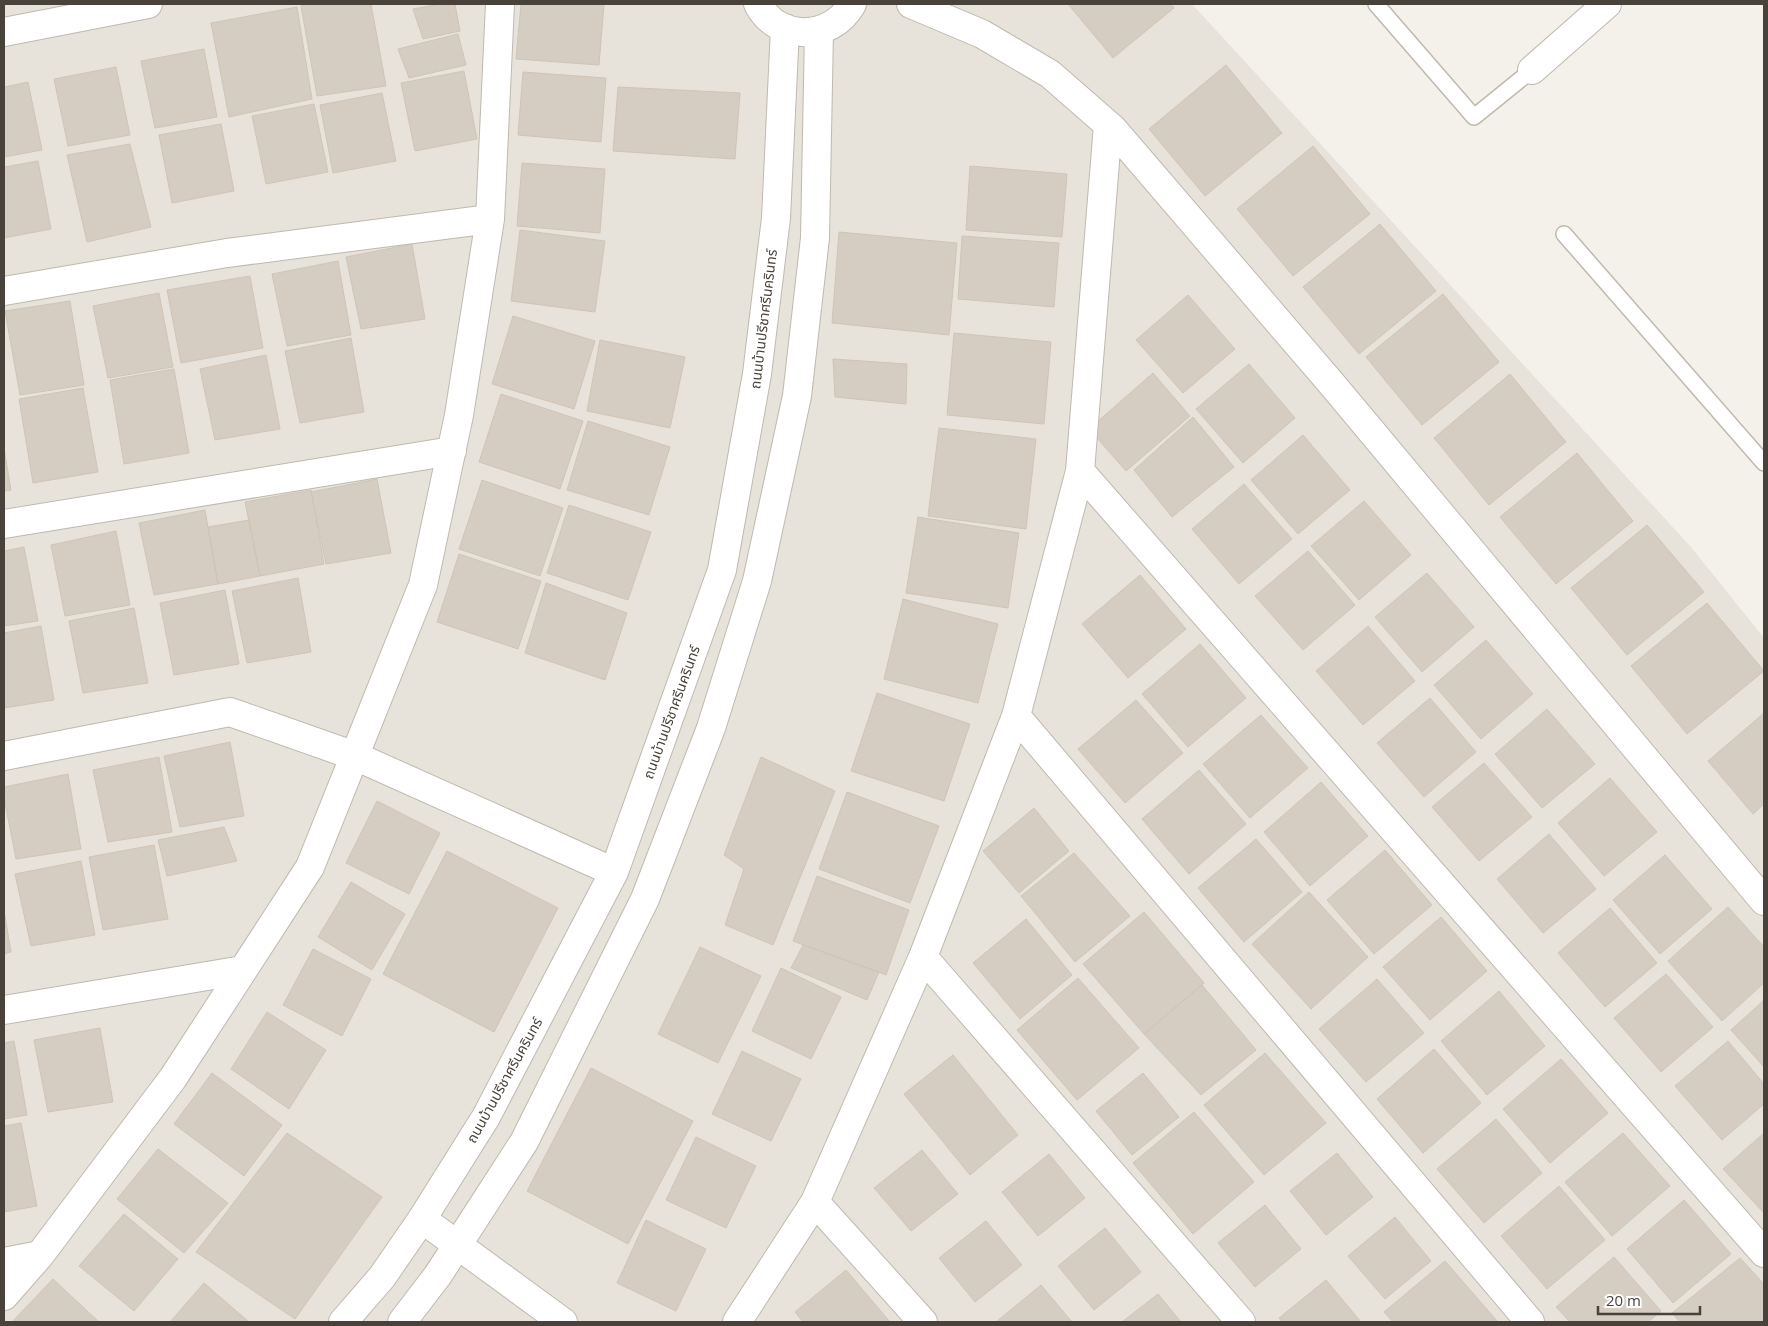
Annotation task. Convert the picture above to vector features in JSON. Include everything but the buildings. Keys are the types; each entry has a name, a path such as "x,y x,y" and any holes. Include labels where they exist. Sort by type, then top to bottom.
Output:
{"street":[{"path":"4,32 148,4"},
{"path":"4,1296 40,1255 173,1078 310,868 423,585 452,451 490,219 500,4"},
{"path":"758,4 769,19 785,28 802,33 819,31 834,24 847,12 852,4"},
{"path":"911,4 982,34 1050,74 1108,125 1332,383 1764,901"},
{"path":"1532,70 1607,4"},
{"name":"ถนนบ้านปรีชาศรีนครินทร์","path":"343,1322 382,1277 422,1219 486,1117 614,872 722,570 756,374 775,228 785,28"},
{"path":"402,1322 458,1246 524,1142 645,899 711,728 757,581 797,396 816,238 819,31"},
{"path":"737,1322 815,1202 923,957 1016,716 1080,471 1108,125"},
{"path":"4,291 226,253 490,219"},
{"path":"4,524 452,451"},
{"path":"1080,471 1764,1253"},
{"path":"4,756 230,712 355,756 614,872"},
{"path":"1016,716 1530,1322"},
{"path":"923,957 1241,1322"},
{"path":"4,1010 243,970"},
{"path":"815,1202 922,1322"},
{"path":"422,1219 563,1322"},
{"path":"4,1262 40,1255"}],"lane":[{"path":"1376,4 1474,118 1532,70"},
{"path":"1564,234 1764,463"}],"shaded area":[{"path":"4,4 1192,4 1691,547 1764,638 1764,1322 4,1322"}]}
